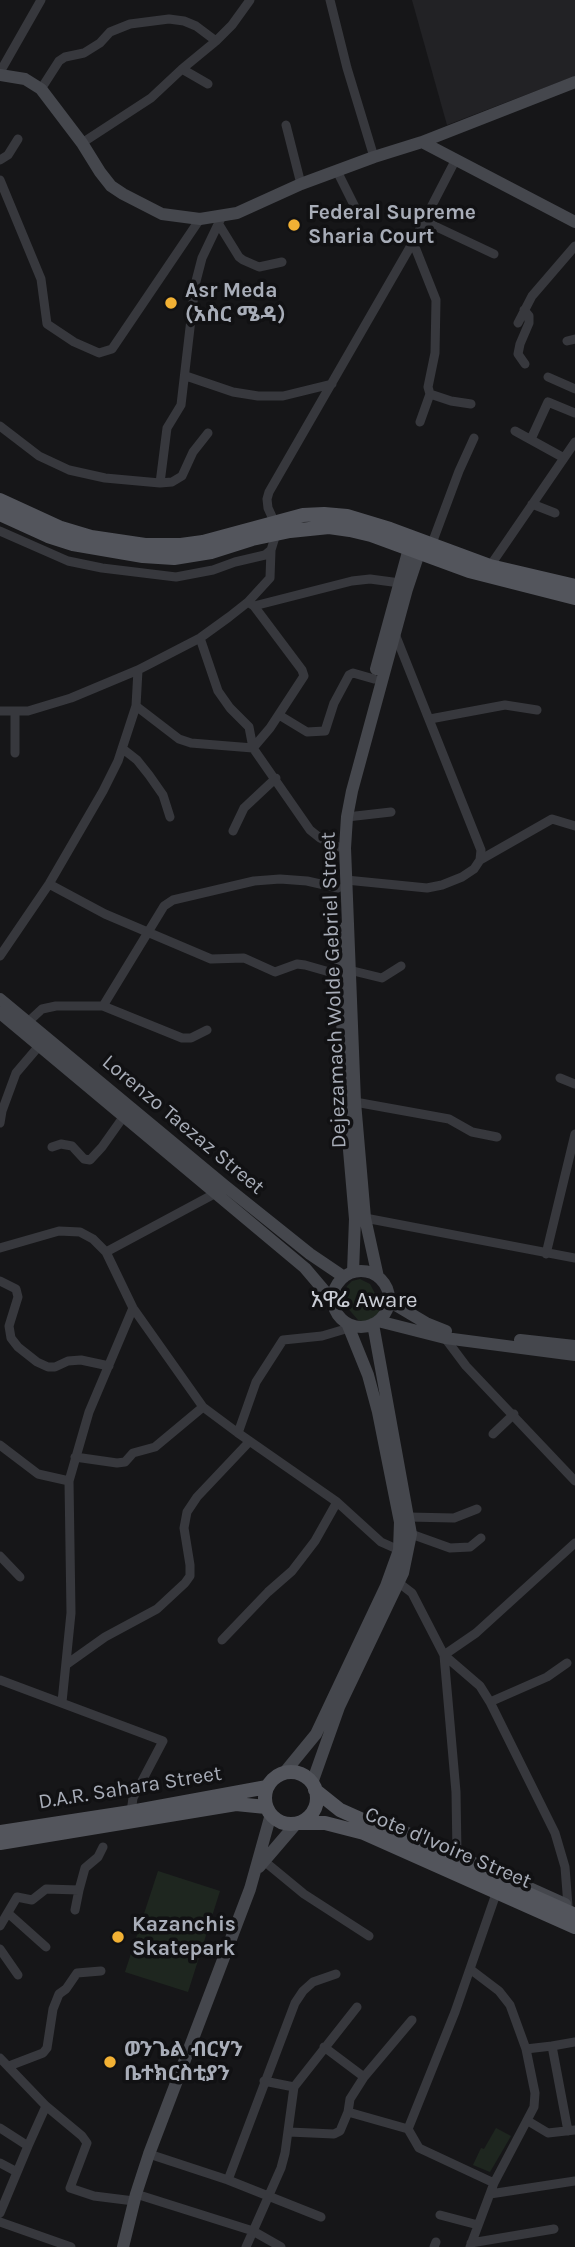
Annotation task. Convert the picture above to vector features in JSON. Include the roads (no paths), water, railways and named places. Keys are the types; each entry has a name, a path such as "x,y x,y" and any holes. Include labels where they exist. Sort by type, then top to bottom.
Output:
{"main road":[{"path":"0,74 24,79 41,89 82,143 100,172 111,186 123,194 162,214 220,220 301,184 422,142 575,82"},
{"path":"422,142 575,222"},
{"path":"0,500 61,528 91,537 145,544 181,545 275,527 329,527 419,546 575,586"},
{"path":"0,514 73,544 143,556 174,558 211,552 275,527"},
{"path":"419,546 469,571 575,598"},
{"name":"Dejezamach Wolde Gebriel Street","path":"348,1275 355,1219 345,1104 345,972 338,847 345,786 400,583 419,546"},
{"name":"Dejezamach Wolde Gebriel Street","path":"342,884 347,817 419,546"},
{"name":"Dejezamach Wolde Gebriel Street","path":"345,972 365,1219 378,1277"},
{"name":"Lorenzo Taezaz Street","path":"0,999 28,1022 124,1116 305,1268 334,1301"},
{"name":"Lorenzo Taezaz Street","path":"0,1013 39,1046 74,1067 310,1254 348,1275"},
{"path":"123,2247 149,2154 260,1866 268,1811 265,1795 267,1787 273,1779 284,1773 316,1734 386,1586 398,1550 400,1522 378,1412 368,1375 348,1325 335,1310 336,1288 348,1275 370,1273 385,1284 389,1301 384,1316 376,1323"},
{"path":"389,1301 443,1330 575,1346"},
{"path":"348,1325 376,1323 445,1338 575,1355"},
{"path":"260,1866 316,1806 314,1787 318,1760 403,1573 411,1534 376,1323"},
{"path":"284,1773 299,1774 314,1787"},
{"name":"D.A.R. Sahara Street","path":"0,1832 267,1787"},
{"name":"Cote d'Ivoire Street","path":"314,1787 340,1810 573,1915"},
{"name":"D.A.R. Sahara Street","path":"0,1843 236,1804 268,1811"},
{"name":"Cote d'Ivoire Street","path":"340,1810 358,1811 457,1854 573,1915"},
{"path":"268,1811 284,1823 298,1824"},
{"name":"Cote d'Ivoire Street","path":"298,1824 325,1823 346,1826 497,1891 573,1915"}],"street":[{"path":"0,74 41,0"},
{"path":"82,143 151,98 216,41 232,25 250,0"},
{"path":"330,0 373,157"},
{"path":"41,89 59,61 84,53 100,43 110,32 130,24 169,19 184,21 196,26 216,41"},
{"path":"182,69 208,84"},
{"path":"286,125 301,184"},
{"path":"0,160 8,155 18,139"},
{"path":"0,711 28,711 71,698 138,670 200,638 251,604 270,578 275,527 268,508 269,492 413,242 456,159"},
{"path":"337,171 359,215"},
{"path":"0,180 41,278 47,324 74,342 99,353 112,349 200,219"},
{"path":"220,220 243,260 259,267 282,262"},
{"path":"160,483 167,428 181,405 195,285 202,258 220,220"},
{"path":"424,221 494,254"},
{"path":"413,242 436,300 435,353 428,387 430,394 420,422"},
{"path":"518,323 533,296 575,246"},
{"path":"524,310 529,316 529,323 518,354 525,363"},
{"path":"186,376 233,392 258,396 283,396 332,384"},
{"path":"548,377 575,389"},
{"path":"430,394 471,404"},
{"path":"531,439 548,402 575,413"},
{"path":"0,426 39,456 69,470 96,477 160,483 173,482 182,476 193,452 208,433"},
{"path":"515,431 569,456"},
{"path":"419,546 474,438"},
{"path":"489,566 569,456 575,442"},
{"path":"532,504 555,513"},
{"path":"0,531 68,561 176,577 213,570 243,559 265,555 271,550"},
{"path":"251,604 352,581 370,579 400,583"},
{"path":"251,604 304,676 279,715 253,748"},
{"path":"395,634 481,850 480,860"},
{"path":"200,638 218,691 249,727 253,748 310,830 338,847"},
{"path":"0,956 49,884 103,792 123,749 136,705 138,670"},
{"path":"279,715 307,732 325,732 334,703 349,675 353,673 374,679"},
{"path":"136,705 179,739 191,743 253,748"},
{"path":"430,719 505,705 537,710"},
{"path":"15,712 15,754"},
{"path":"123,749 137,760 163,795 170,817"},
{"path":"233,831 244,807 276,778"},
{"path":"347,817 391,812"},
{"path":"103,1006 164,906 173,900 243,882 280,879 427,888 461,877 474,869 480,860 552,819 575,827"},
{"path":"49,884 105,914 211,959 244,958 275,972 297,964 382,978 401,966"},
{"path":"28,1022 42,1009 56,1006 103,1006 182,1038 191,1038 207,1030"},
{"path":"0,1123 16,1073 39,1046"},
{"path":"560,1078 575,1084"},
{"path":"355,1102 449,1119 472,1132 497,1136"},
{"path":"52,1147 61,1144 72,1146 85,1159 90,1160 124,1116"},
{"path":"546,1254 575,1134"},
{"path":"106,1252 216,1193"},
{"path":"365,1219 575,1258"},
{"path":"0,1248 59,1231 80,1232 93,1239 106,1252 133,1308 203,1406 249,1442 337,1502 380,1542 398,1550"},
{"path":"0,1280 16,1289 18,1297 9,1326 11,1338 27,1355 48,1367 81,1360 109,1366"},
{"path":"62,1702 71,1613 69,1481 89,1412 133,1308"},
{"path":"237,1433 256,1382 283,1340 322,1336 348,1325"},
{"path":"445,1338 466,1366 575,1481"},
{"path":"75,1457 125,1462 133,1453 155,1447 203,1406"},
{"path":"493,1434 514,1414"},
{"path":"67,1664 105,1637 157,1609 185,1583 190,1576 184,1528 187,1512 197,1497 249,1442"},
{"path":"0,1459 3,1447 38,1474 69,1481"},
{"path":"222,1640 292,1571 315,1541 337,1502"},
{"path":"408,1517 454,1518 477,1509"},
{"path":"411,1534 450,1548 470,1547 481,1538"},
{"path":"444,1655 476,1633 575,1543"},
{"path":"0,1556 20,1577"},
{"path":"399,1583 412,1593 444,1655 480,1686 490,1702 555,1833 565,1867 573,1915"},
{"path":"444,1655 456,1792 457,1854"},
{"path":"490,1702 547,1677 568,1663"},
{"path":"0,1680 163,1741 133,1798 131,1812"},
{"path":"75,1910 85,1868 98,1857 103,1847"},
{"path":"260,1866 369,1937"},
{"path":"0,1926 17,1897 32,1900 46,1889 79,1890"},
{"path":"408,2129 455,2012 497,1891"},
{"path":"9,1914 46,1947"},
{"path":"0,1949 18,1975"},
{"path":"470,1969 499,1991 510,2005 526,2049 535,2092 534,2107 494,2183 471,2245 554,2230"},
{"path":"9,2066 43,2053 47,2048 53,2010 59,1994 78,1973 101,1970"},
{"path":"228,2180 295,2003 313,1982 336,1974"},
{"path":"246,2247 281,2168 289,2132 294,2087 357,2007"},
{"path":"289,2132 334,2134 340,2131 350,2099 364,2077 412,2020"},
{"path":"526,2049 575,2042"},
{"path":"528,2121 548,2133 571,2131 552,2046"},
{"path":"324,2047 364,2077"},
{"path":"0,2059 87,2143 70,2188 94,2196 135,2198 253,2231 281,2247"},
{"path":"264,2081 294,2087"},
{"path":"0,2214 46,2106"},
{"path":"348,2112 408,2129 419,2148 494,2183"},
{"path":"0,2128 28,2146"},
{"path":"149,2154 228,2180 321,2217"},
{"path":"0,2163 17,2172"},
{"path":"490,2194 575,2181"},
{"path":"440,2215 478,2225"},
{"path":"0,2222 71,2247"}],"place":[{"name":"Federal Supreme Sharia Court","path":"294,225"},
{"name":"Asr Meda (አስር ሜዳ)","path":"171,303"},
{"name":"Kazanchis Skatepark","path":"118,1937"},
{"name":"ወንጌል ብርሃን ቤተክርስቲያን","path":"110,2062"}],"district":[{"name":"አዋሬ Aware","path":"364,1300"}]}
